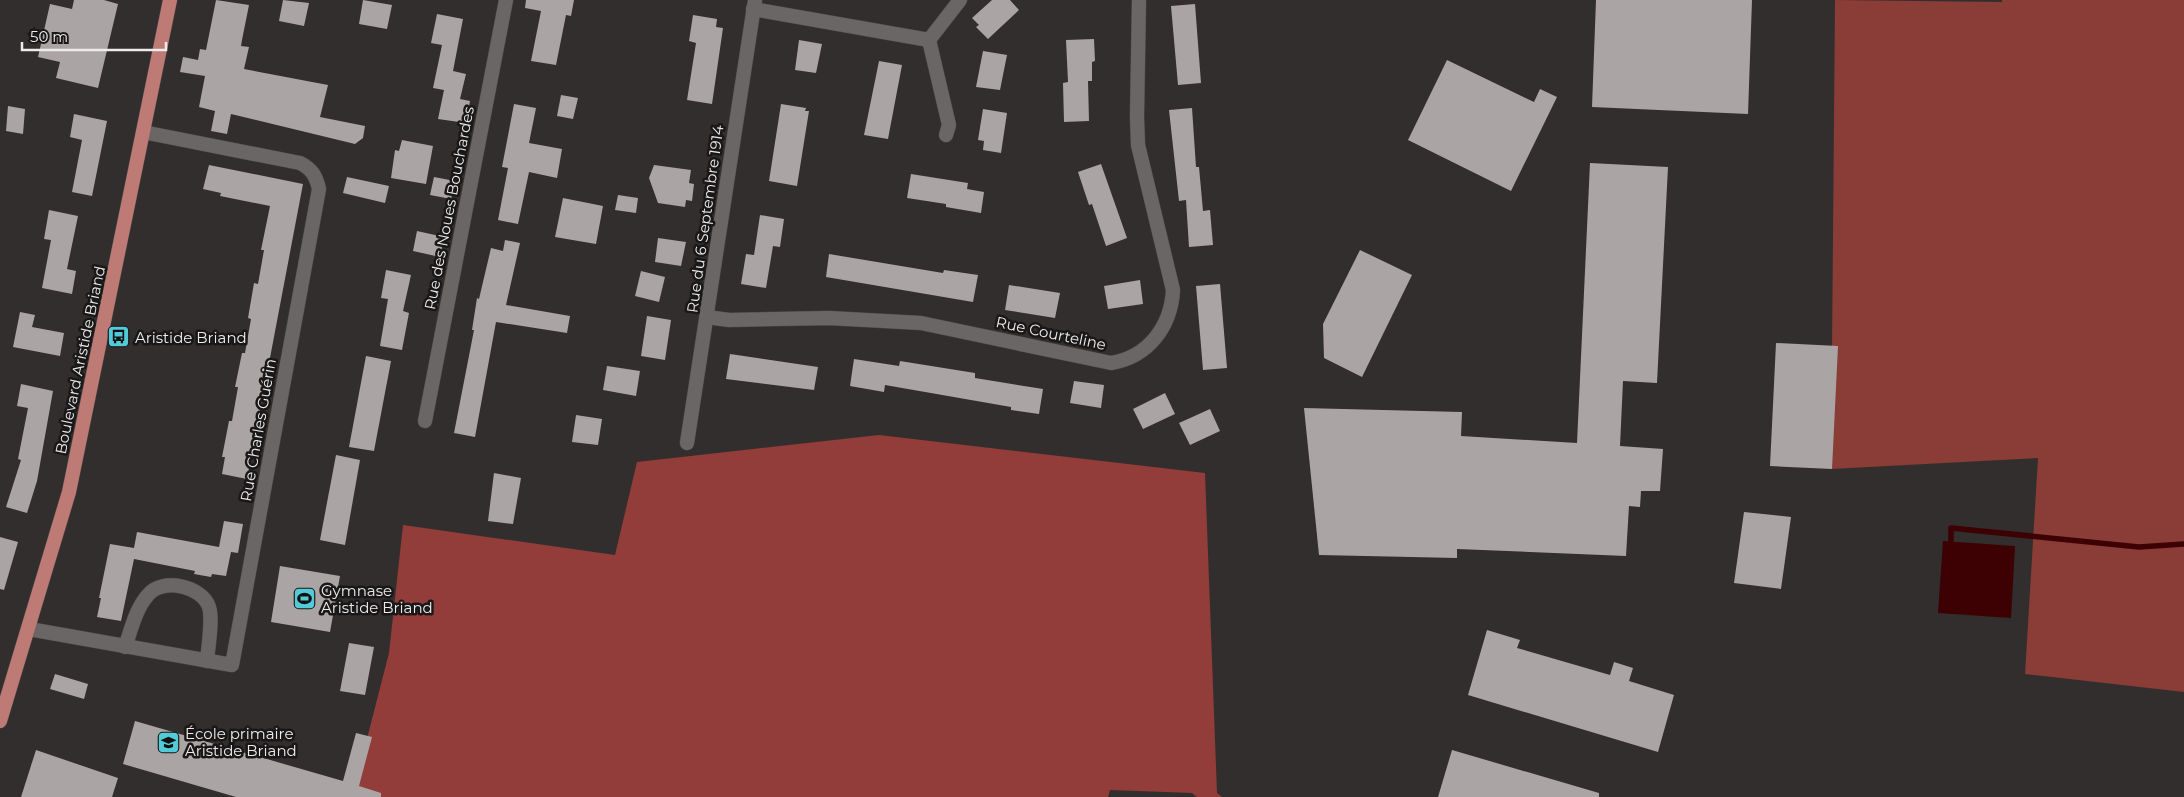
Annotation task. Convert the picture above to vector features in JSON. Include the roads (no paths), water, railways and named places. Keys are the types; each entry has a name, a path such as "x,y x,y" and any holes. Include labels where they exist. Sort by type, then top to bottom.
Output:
{"main road":[{"name":"Boulevard Aristide Briand","path":"0,721 69,492 170,0"}],"street":[{"name":"Rue des Noues Bouchardes","path":"424,421 506,0"},
{"path":"929,40 960,0"},
{"name":"Rue Courteline","path":"707,317 728,320 829,318 921,323 1111,363 1131,358 1142,351 1160,333 1165,324 1172,303 1172,290 1138,145 1139,0"},
{"path":"754,5 929,40"},
{"name":"Rue du 6 Septembre 1914","path":"687,443 754,5"},
{"path":"929,40 949,125 946,135"},
{"name":"Rue Charles Guérin","path":"29,629 232,665 319,189 316,175 300,163 144,132"},
{"path":"125,647 141,603 148,593 165,585 176,585 201,596 208,604 210,618 207,661"}],"waterway":[{"path":"1951,549 1951,528 2139,547 2184,544"}],"place":[{"name":"Aristide Briand","path":"119,337"},
{"name":"Gymnase Aristide Briand","path":"305,599"},
{"name":"École primaire Aristide Briand","path":"169,742"}]}
